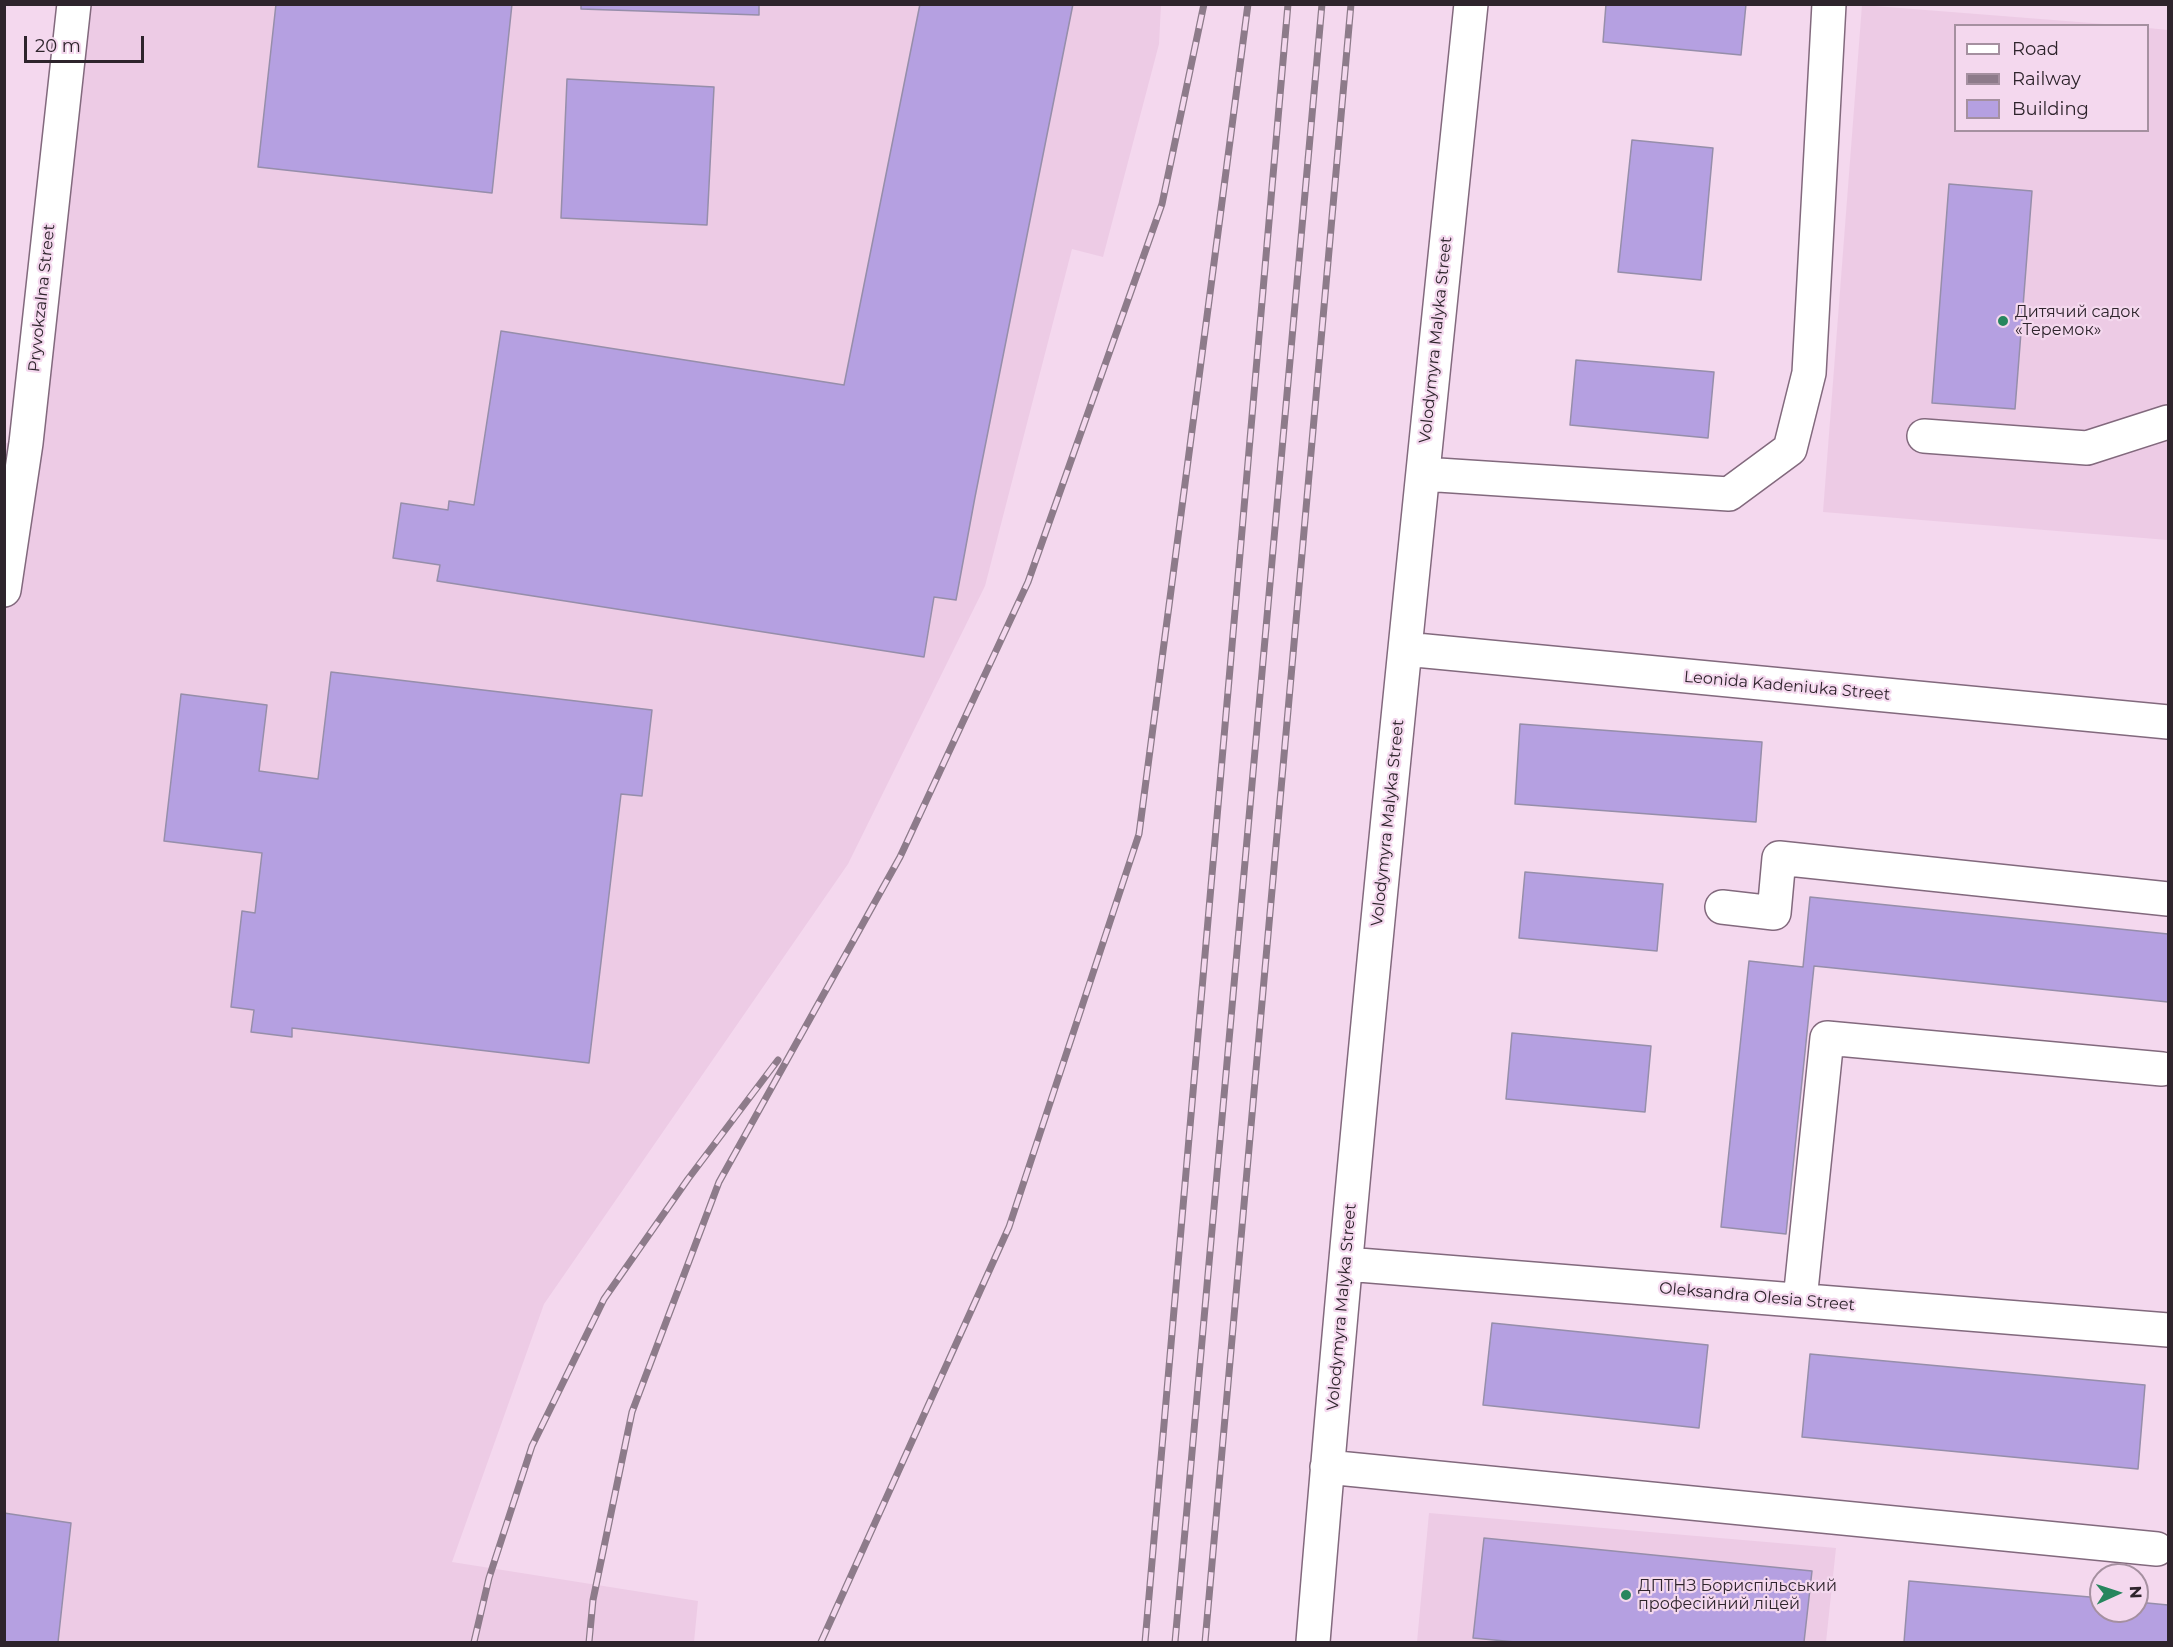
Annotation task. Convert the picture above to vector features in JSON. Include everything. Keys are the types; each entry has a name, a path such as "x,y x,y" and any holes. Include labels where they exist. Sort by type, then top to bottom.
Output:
{"street":[{"name":"Pryvokzalna Street","path":"4,590 27,444 74,4"},
{"name":"Volodymyra Malyka Street","path":"1313,1642 1327,1467 1405,650 1471,4"},
{"path":"1422,474 1729,494 1790,449 1809,373 1829,4"},
{"path":"1924,436 2087,448 2169,422"},
{"name":"Leonida Kadeniuka Street","path":"1405,650 2169,722"},
{"path":"1722,907 1774,913 1779,858 2169,899"},
{"path":"1800,1300 1827,1038 2162,1069"},
{"name":"Oleksandra Olesia Street","path":"1346,1264 2169,1330"},
{"path":"1327,1467 2157,1549"}],"shaded area":[{"path":"74,5 1161,5 1159,44 1103,257 1072,249 985,586 848,864 544,1304 452,1562 698,1601 694,1642 5,1642 4,443 26,443"},
{"name":"Дитячий садок «Теремок»","path":"1862,5 2104,24 1954,24 1954,132 2149,132 2149,28 2168,30 2168,540 1823,512"},
{"name":"ДПТНЗ Бориспільський професійний ліцей","path":"1429,1513 1836,1548 1826,1642 1417,1642"}],"building":[{"path":"276,4 512,4 492,193 258,167"},
{"path":"581,4 759,4 759,15 581,9"},
{"path":"920,4 1073,4 956,600 934,597 924,657 437,581 440,565 393,558 401,503 448,510 449,501 474,505 501,331 844,385"},
{"path":"1606,4 1746,4 1741,55 1603,42"},
{"path":"567,79 714,87 707,225 561,218"},
{"path":"1632,140 1713,148 1701,280 1618,272"},
{"name":"Дитячий садок «Теремок»","path":"1949,184 2032,191 2015,409 1932,403"},
{"path":"1576,360 1714,372 1708,438 1570,425"},
{"path":"331,672 652,710 642,796 621,794 589,1063 292,1028 292,1037 251,1032 254,1010 231,1007 242,911 255,913 262,853 164,841 181,694 267,705 259,771 318,779"},
{"path":"1520,724 1762,742 1756,822 1515,804"},
{"path":"1525,872 1663,884 1657,951 1519,938"},
{"path":"1810,897 2168,934 2168,1002 1814,966 1786,1234 1721,1227 1749,961 1803,967"},
{"path":"1512,1033 1651,1046 1645,1112 1506,1099"},
{"path":"1492,1323 1708,1345 1699,1428 1483,1405"},
{"path":"1810,1354 2145,1385 2138,1469 1802,1437"},
{"path":"4,1513 71,1523 58,1642 4,1642"},
{"name":"ДПТНЗ Бориспільський професійний ліцей","path":"1484,1538 1812,1571 1804,1642 1515,1642 1473,1638"},
{"path":"1909,1581 2089,1597 2089,1623 2149,1623 2149,1603 2168,1605 2168,1642 1904,1642"}],"railway":[{"path":"589,1642 593,1600 632,1412 719,1182 900,857 1028,582 1162,204 1204,4"},
{"path":"821,1642 1009,1227 1139,834 1248,4"},
{"path":"1145,1642 1288,4"},
{"path":"1175,1642 1322,4"},
{"path":"1205,1642 1351,4"},
{"path":"474,1642 489,1578 532,1446 604,1299 688,1179 778,1060"}],"place":[{"name":"Дитячий садок «Теремок»","path":"2003,321"},
{"name":"ДПТНЗ Бориспільський професійний ліцей","path":"1626,1595"}]}
